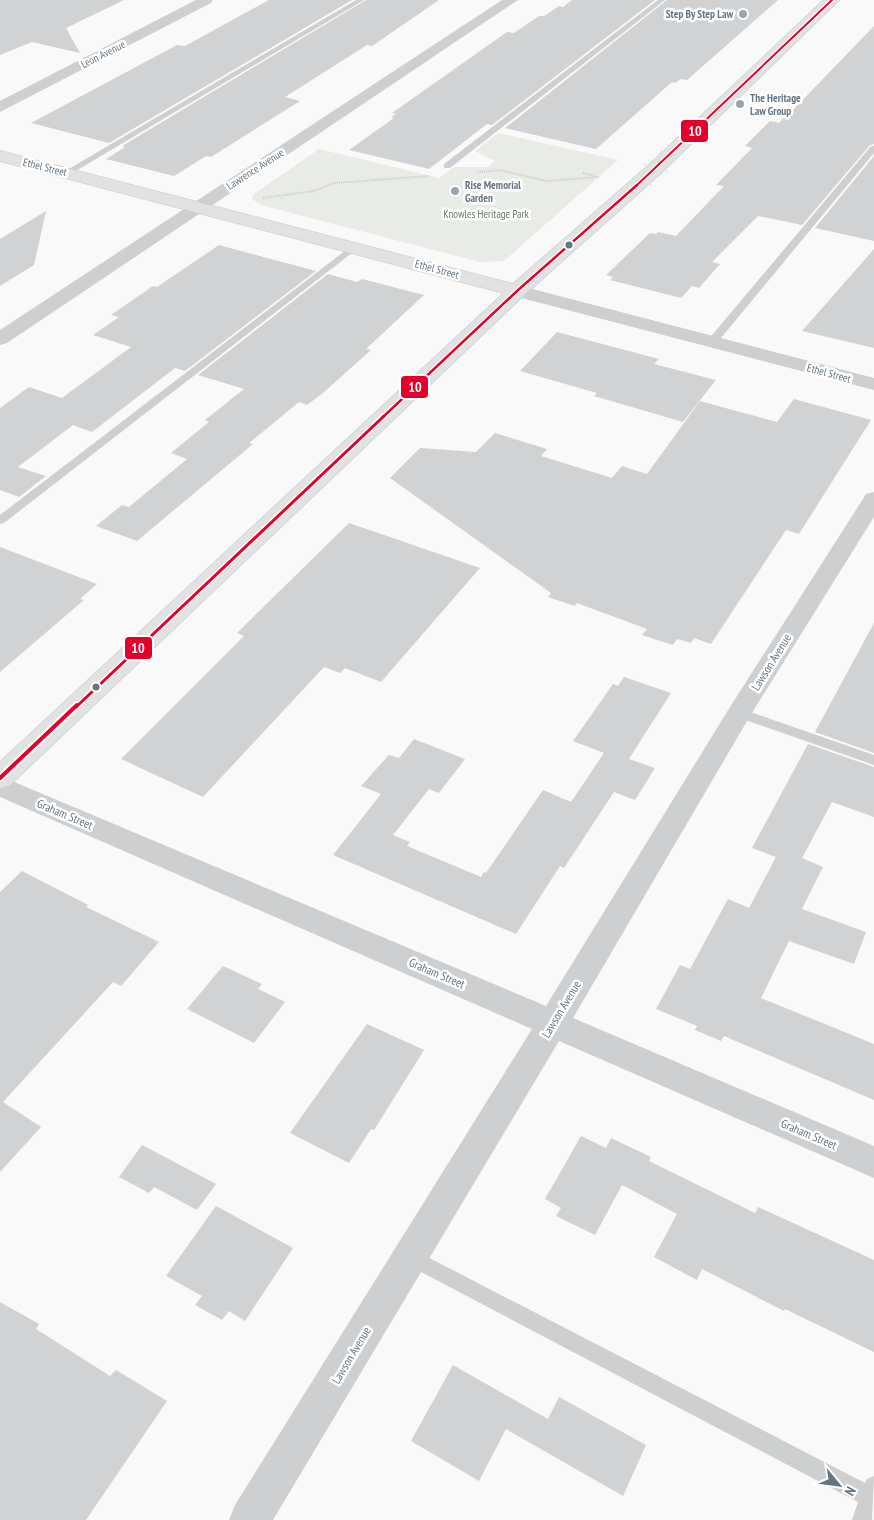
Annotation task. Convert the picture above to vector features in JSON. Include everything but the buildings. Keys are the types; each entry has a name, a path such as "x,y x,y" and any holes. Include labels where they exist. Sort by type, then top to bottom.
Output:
{"street":[{"name":"Leon Avenue","path":"0,107 206,0"},
{"name":"Lawrence Avenue","path":"0,339 511,0"},
{"path":"0,778 516,291 655,170 832,0"},
{"name":"Ethel Street","path":"0,156 874,384"},
{"name":"Lawson Avenue","path":"250,1520 553,1023 739,713 874,499"},
{"name":"Graham Street","path":"0,786 874,1162"}],"lane":[{"path":"66,173 361,0"},
{"path":"447,166 662,0"},
{"path":"712,342 874,148"},
{"path":"0,521 354,247"},
{"path":"739,713 874,760"},
{"path":"410,1257 872,1491 862,1520"}],"path":[{"path":"472,172 500,170 546,181 599,177"},
{"path":"214,196 235,202 314,191 334,183 434,175"}],"green space":[{"name":"Knowles Heritage Park","path":"498,133 618,160 504,261 480,262 261,205 252,199 254,194 319,149 439,178 454,167 488,167 495,161 475,151"}],"transit line":[{"name":"10","path":"0,778 517,291 655,169 832,0"}],"place":[{"name":"Step By Step Law","path":"743,14"},
{"name":"The Heritage Law Group","path":"740,104"},
{"name":"Rise Memorial Garden","path":"455,191"}]}
